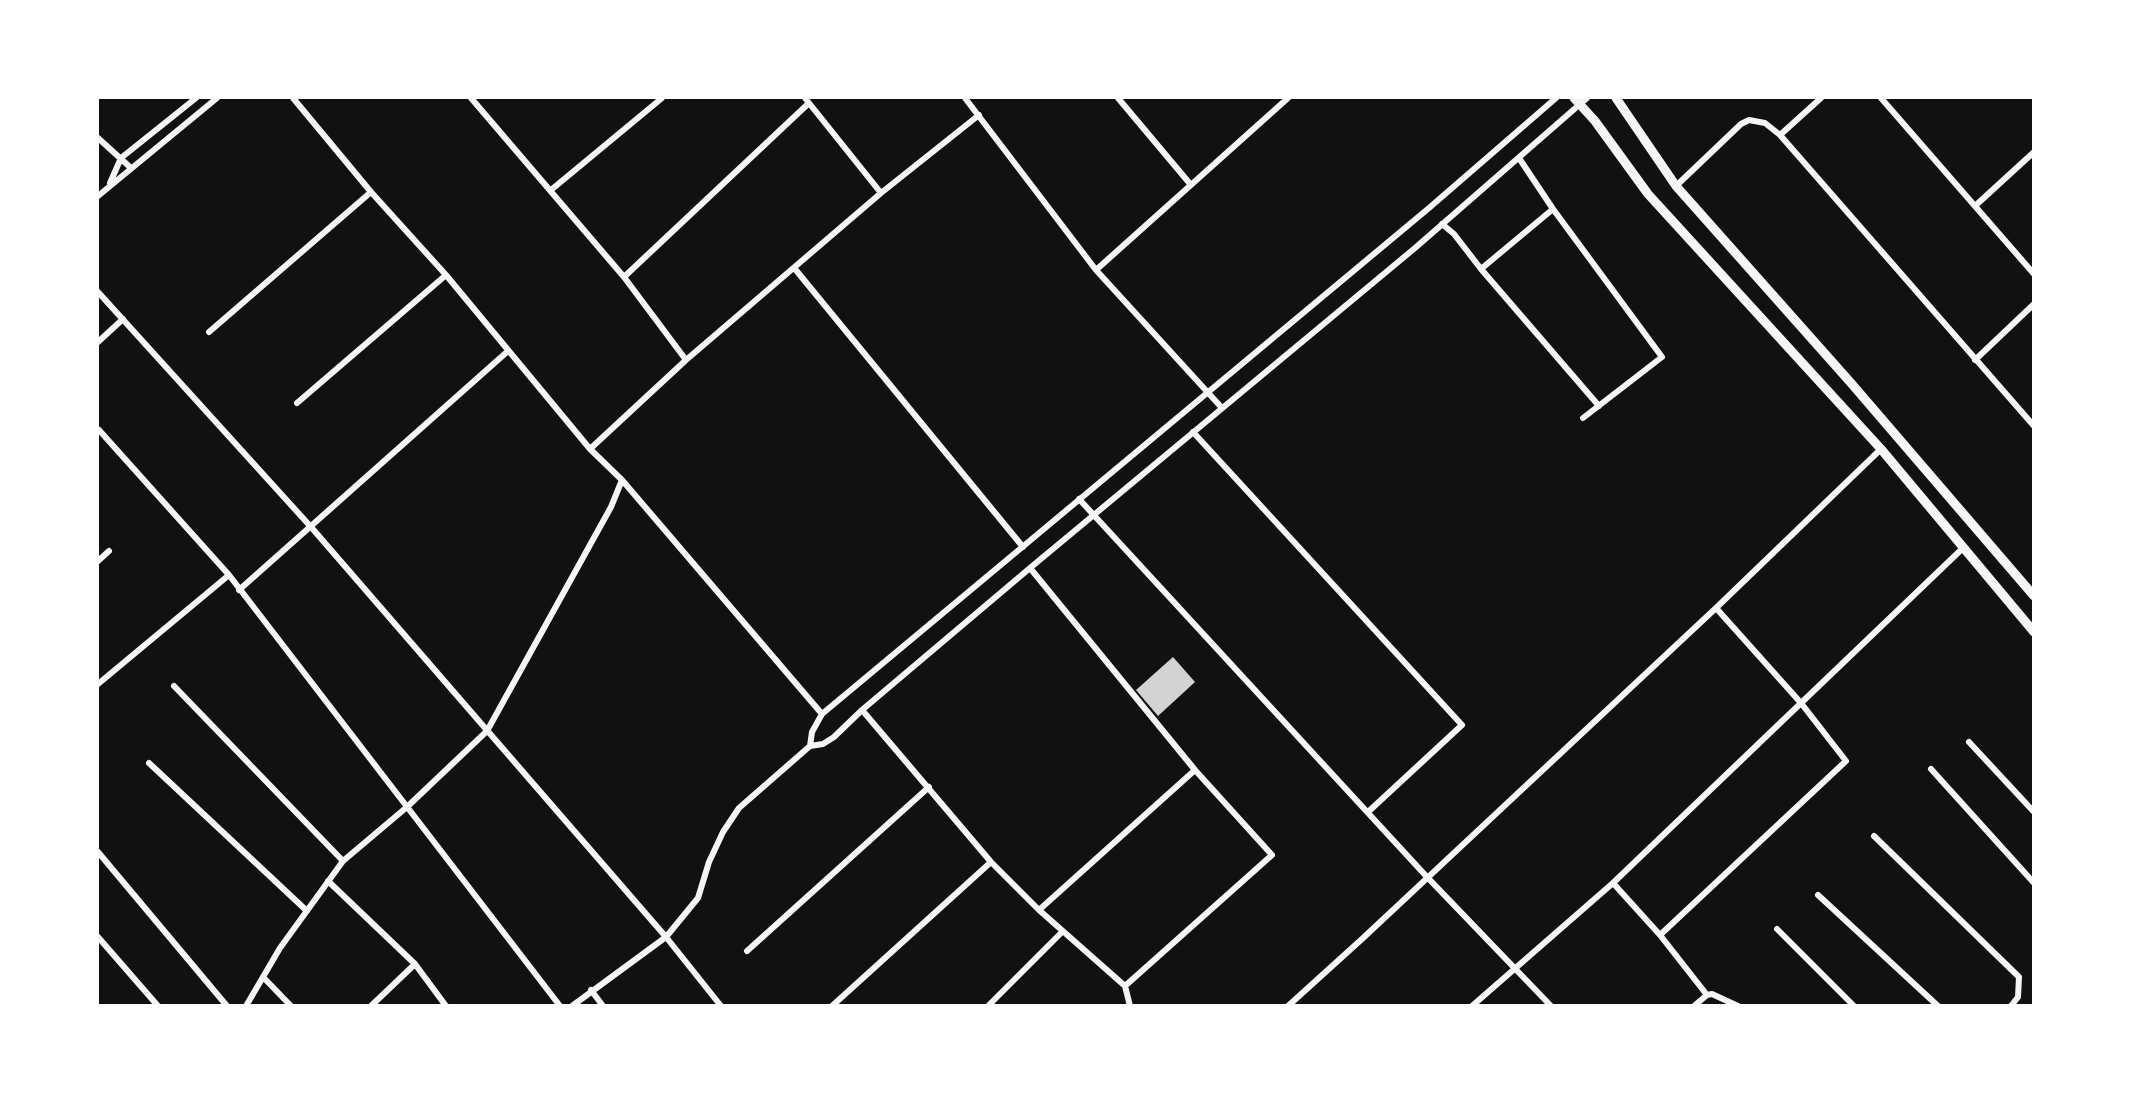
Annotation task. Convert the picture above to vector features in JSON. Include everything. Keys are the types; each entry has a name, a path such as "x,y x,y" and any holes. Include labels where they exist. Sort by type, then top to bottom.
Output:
{"street":[{"path":"108,186 121,158 196,98"},
{"path":"98,196 217,98"},
{"path":"293,98 371,192 446,274 590,449 622,480 822,714"},
{"path":"471,98 624,277 686,360"},
{"path":"551,190 662,98"},
{"path":"965,98 1096,270 1222,408"},
{"path":"1118,98 1191,185"},
{"path":"1096,270 1288,98"},
{"path":"810,746 812,732 822,714 1429,208 1556,98"},
{"path":"1616,98 1676,186 1851,383 2034,596"},
{"path":"1780,135 1821,98"},
{"path":"1881,98 2034,273"},
{"path":"624,277 807,100 881,193"},
{"path":"572,1005 666,937 698,898 709,862 723,832 739,808 810,746 824,744 834,737 862,710 1030,568 1442,224 1519,158 1580,100 1648,194 1881,449 2034,632"},
{"path":"590,449 686,360 881,193 979,115"},
{"path":"1676,186 1741,124 1749,120 1765,123 1780,135 2034,426"},
{"path":"98,138 131,168"},
{"path":"1975,206 2034,152"},
{"path":"1519,158 1553,209 1662,357 1583,418"},
{"path":"208,332 371,192"},
{"path":"1481,268 1553,209"},
{"path":"1442,224 1455,234 1481,268 1599,406"},
{"path":"795,269 1023,547"},
{"path":"297,403 446,274"},
{"path":"98,292 311,527 666,937 721,1005"},
{"path":"1975,360 2034,304"},
{"path":"98,342 123,319"},
{"path":"239,590 508,351"},
{"path":"99,430 229,575 560,1005"},
{"path":"1193,432 1462,725 1368,812"},
{"path":"1288,1005 1716,608 1881,449"},
{"path":"246,1005 307,910 342,861 407,807 487,731 611,507 622,480"},
{"path":"1079,499 1093,517 1427,877 1551,1005"},
{"path":"1472,1005 1613,883 1963,548"},
{"path":"98,561 109,551"},
{"path":"1030,568 1195,770 1272,855 1125,986"},
{"path":"98,684 229,575"},
{"path":"1660,935 1846,761 1801,703 1716,608"},
{"path":"174,686 342,861"},
{"path":"862,710 991,862 1039,910 1125,986 1130,1005"},
{"path":"1969,742 2034,812"},
{"path":"149,763 307,910"},
{"path":"1930,769 2034,883"},
{"path":"1039,910 1195,770"},
{"path":"747,951 929,787"},
{"path":"1874,836 2019,977 2018,997 2011,1005"},
{"path":"98,852 227,1005"},
{"path":"832,1005 991,862"},
{"path":"328,881 415,964 446,1005"},
{"path":"1613,883 1660,935 1707,995 1722,997 1738,1005"},
{"path":"1818,895 1938,1005"},
{"path":"1777,929 1854,1005"},
{"path":"988,1005 1063,931"},
{"path":"98,937 158,1005"},
{"path":"371,1005 415,964"},
{"path":"263,977 291,1005"},
{"path":"591,990 603,1005"},
{"path":"1694,1005 1707,995"}],"building":[{"path":"1173,657 1195,682 1158,716 1136,690"}]}
